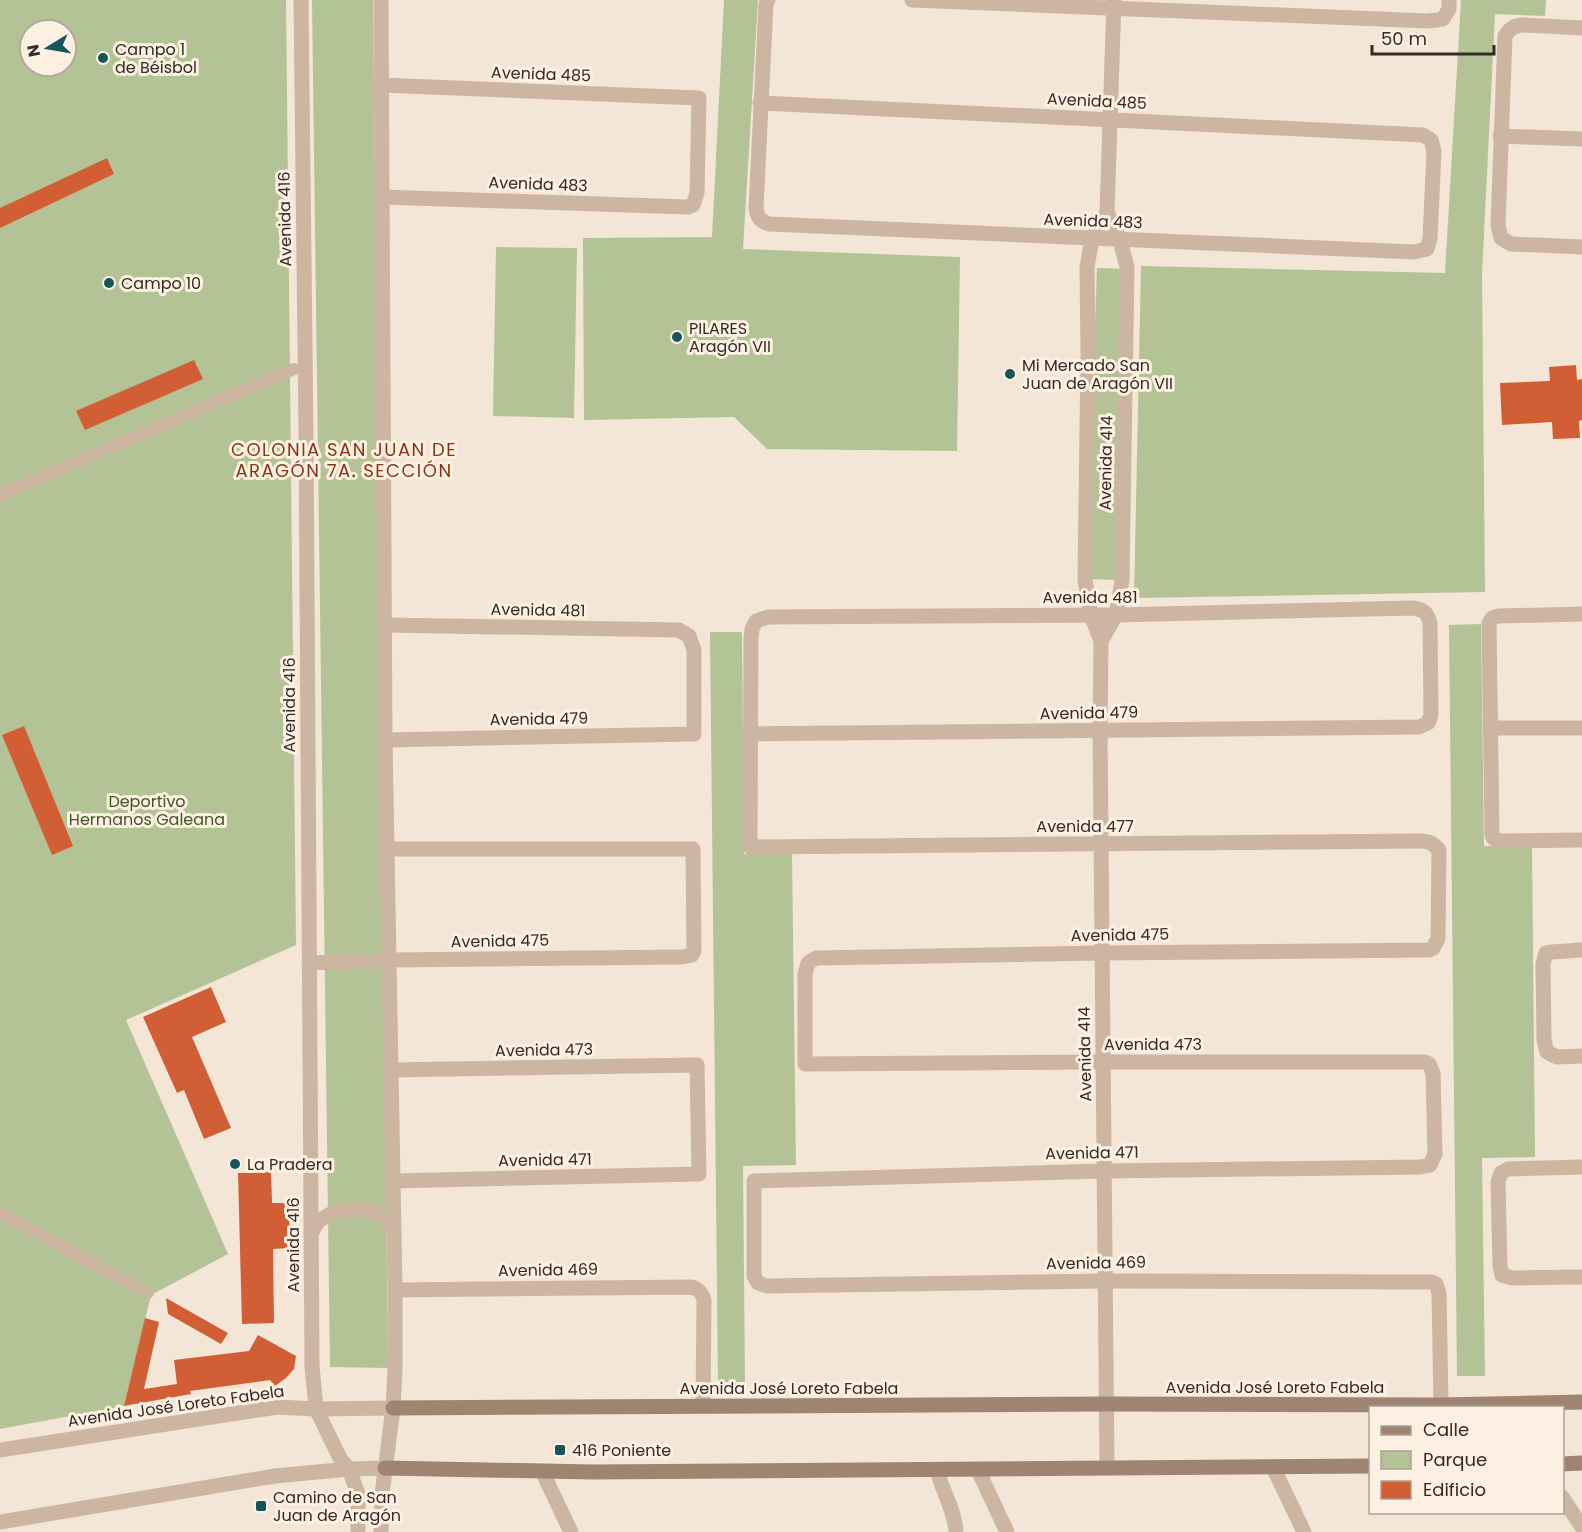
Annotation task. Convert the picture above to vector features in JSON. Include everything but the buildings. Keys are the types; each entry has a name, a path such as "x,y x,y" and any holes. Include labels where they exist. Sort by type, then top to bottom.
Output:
{"main road":[{"name":"Avenida José Loreto Fabela","path":"393,1408 1106,1404 1441,1406 1582,1402"},
{"path":"1564,1464 1582,1463"},
{"path":"385,1468 542,1471 1369,1466"}],"street":[{"name":"Avenida 416","path":"301,0 312,1366 316,1409 340,1460 349,1469 358,1494 358,1532"},
{"path":"381,0 385,740 395,1290 393,1408 382,1494 381,1532"},
{"path":"760,103 768,0"},
{"path":"912,0 1114,4 1428,21 1443,19 1449,9 1449,0"},
{"name":"Avenida 414","path":"1101,641 1116,615 1122,581 1127,267 1120,240 1107,212 1114,4"},
{"path":"1582,28 1522,25 1515,26 1505,36 1498,225 1502,237 1511,244 1582,247"},
{"name":"Avenida 485","path":"381,85 699,98 697,193 693,205"},
{"name":"Avenida 485","path":"760,103 1423,135 1431,140 1434,151 1430,239 1426,249"},
{"name":"Avenida 483","path":"760,103 756,208 759,219 769,224 1414,252 1426,249"},
{"path":"1500,136 1582,139"},
{"name":"Avenida 483","path":"382,197 682,207 693,205"},
{"name":"Avenida 414","path":"1107,212 1092,239 1087,267 1085,560 1085,580 1091,615 1101,641 1107,1467"},
{"path":"0,495 294,369"},
{"name":"Avenida 481","path":"749,734 752,629 756,621 768,617 1116,615 1413,608 1424,611 1430,623 1431,715 1428,723"},
{"path":"1582,614 1498,616 1489,622 1491,832 1493,838 1499,841 1582,840"},
{"name":"Avenida 481","path":"385,626 680,630 689,636 694,650 694,734"},
{"name":"Avenida 479","path":"749,734 1419,727 1428,723"},
{"path":"1491,728 1582,728"},
{"name":"Avenida 479","path":"385,740 694,734"},
{"name":"Avenida 477","path":"749,734 750,847 1428,841 1439,850 1438,939 1433,948"},
{"name":"Avenida 475","path":"309,963 682,957 692,955 695,946 693,849 388,849"},
{"name":"Avenida 475","path":"806,1064 804,974 808,963 816,958 1423,950 1433,948"},
{"path":"1582,950 1556,951 1546,954 1543,964 1544,1040 1547,1052 1557,1056 1582,1056"},
{"name":"Avenida 473","path":"806,1064 1421,1061 1429,1064 1433,1073 1435,1154 1430,1165"},
{"name":"Avenida 473","path":"390,1070 697,1065 699,1174"},
{"name":"Avenida 471","path":"758,1283 754,1276 754,1181 1430,1165"},
{"path":"1582,1167 1508,1170 1501,1173 1498,1182 1502,1275 1512,1278 1582,1277"},
{"name":"Avenida 471","path":"392,1181 699,1174"},
{"path":"311,1234 318,1221 334,1212 353,1209 372,1212 393,1221"},
{"path":"0,1213 148,1293"},
{"name":"Avenida 469","path":"758,1283 767,1286 1106,1281 1428,1281 1436,1284 1439,1293 1441,1406"},
{"name":"Avenida 469","path":"395,1290 692,1287 700,1291 704,1299 703,1406"},
{"name":"Avenida José Loreto Fabela","path":"0,1450 277,1407 393,1408"},
{"path":"1273,1467 1304,1532"},
{"path":"0,1522 275,1476 385,1468"},
{"path":"937,1470 957,1532"},
{"path":"978,1470 1006,1532"},
{"path":"542,1471 571,1532"},
{"path":"1564,1499 1582,1527"}],"green space":[{"name":"Deportivo Hermanos Galeana","path":"0,0 286,0 296,945 126,1020 228,1254 151,1295 124,1406 0,1429"},
{"path":"312,0 373,0 388,1368 330,1367"},
{"path":"724,0 758,0 743,249 960,257 957,451 767,449 734,417 584,420 583,238 712,237"},
{"path":"1461,0 1546,0 1545,16 1495,14 1482,274 1485,592 1134,598 1141,266 1445,273"},
{"path":"496,247 577,248 574,418 493,416"},
{"path":"1097,268 1125,269 1118,580 1086,579"},
{"path":"1481,624 1484,846 1532,846 1535,1157 1482,1158 1485,1376 1457,1376 1449,625"},
{"path":"710,632 742,632 744,854 792,854 796,1165 743,1166 745,1384 718,1384"}],"place":[{"name":"Campo 1 de Béisbol","path":"103,58"},
{"name":"Campo 10","path":"109,283"},
{"name":"PILARES Aragón VII","path":"677,337"},
{"name":"Mi Mercado San Juan de Aragón VII","path":"1010,374"},
{"name":"La Pradera","path":"235,1164"},
{"name":"416 Poniente","path":"560,1450"},
{"name":"Camino de San Juan de Aragón","path":"261,1506"}],"district":[{"name":"COLONIA SAN JUAN DE ARAGÓN 7A. SECCIÓN","path":"344,459"}]}
